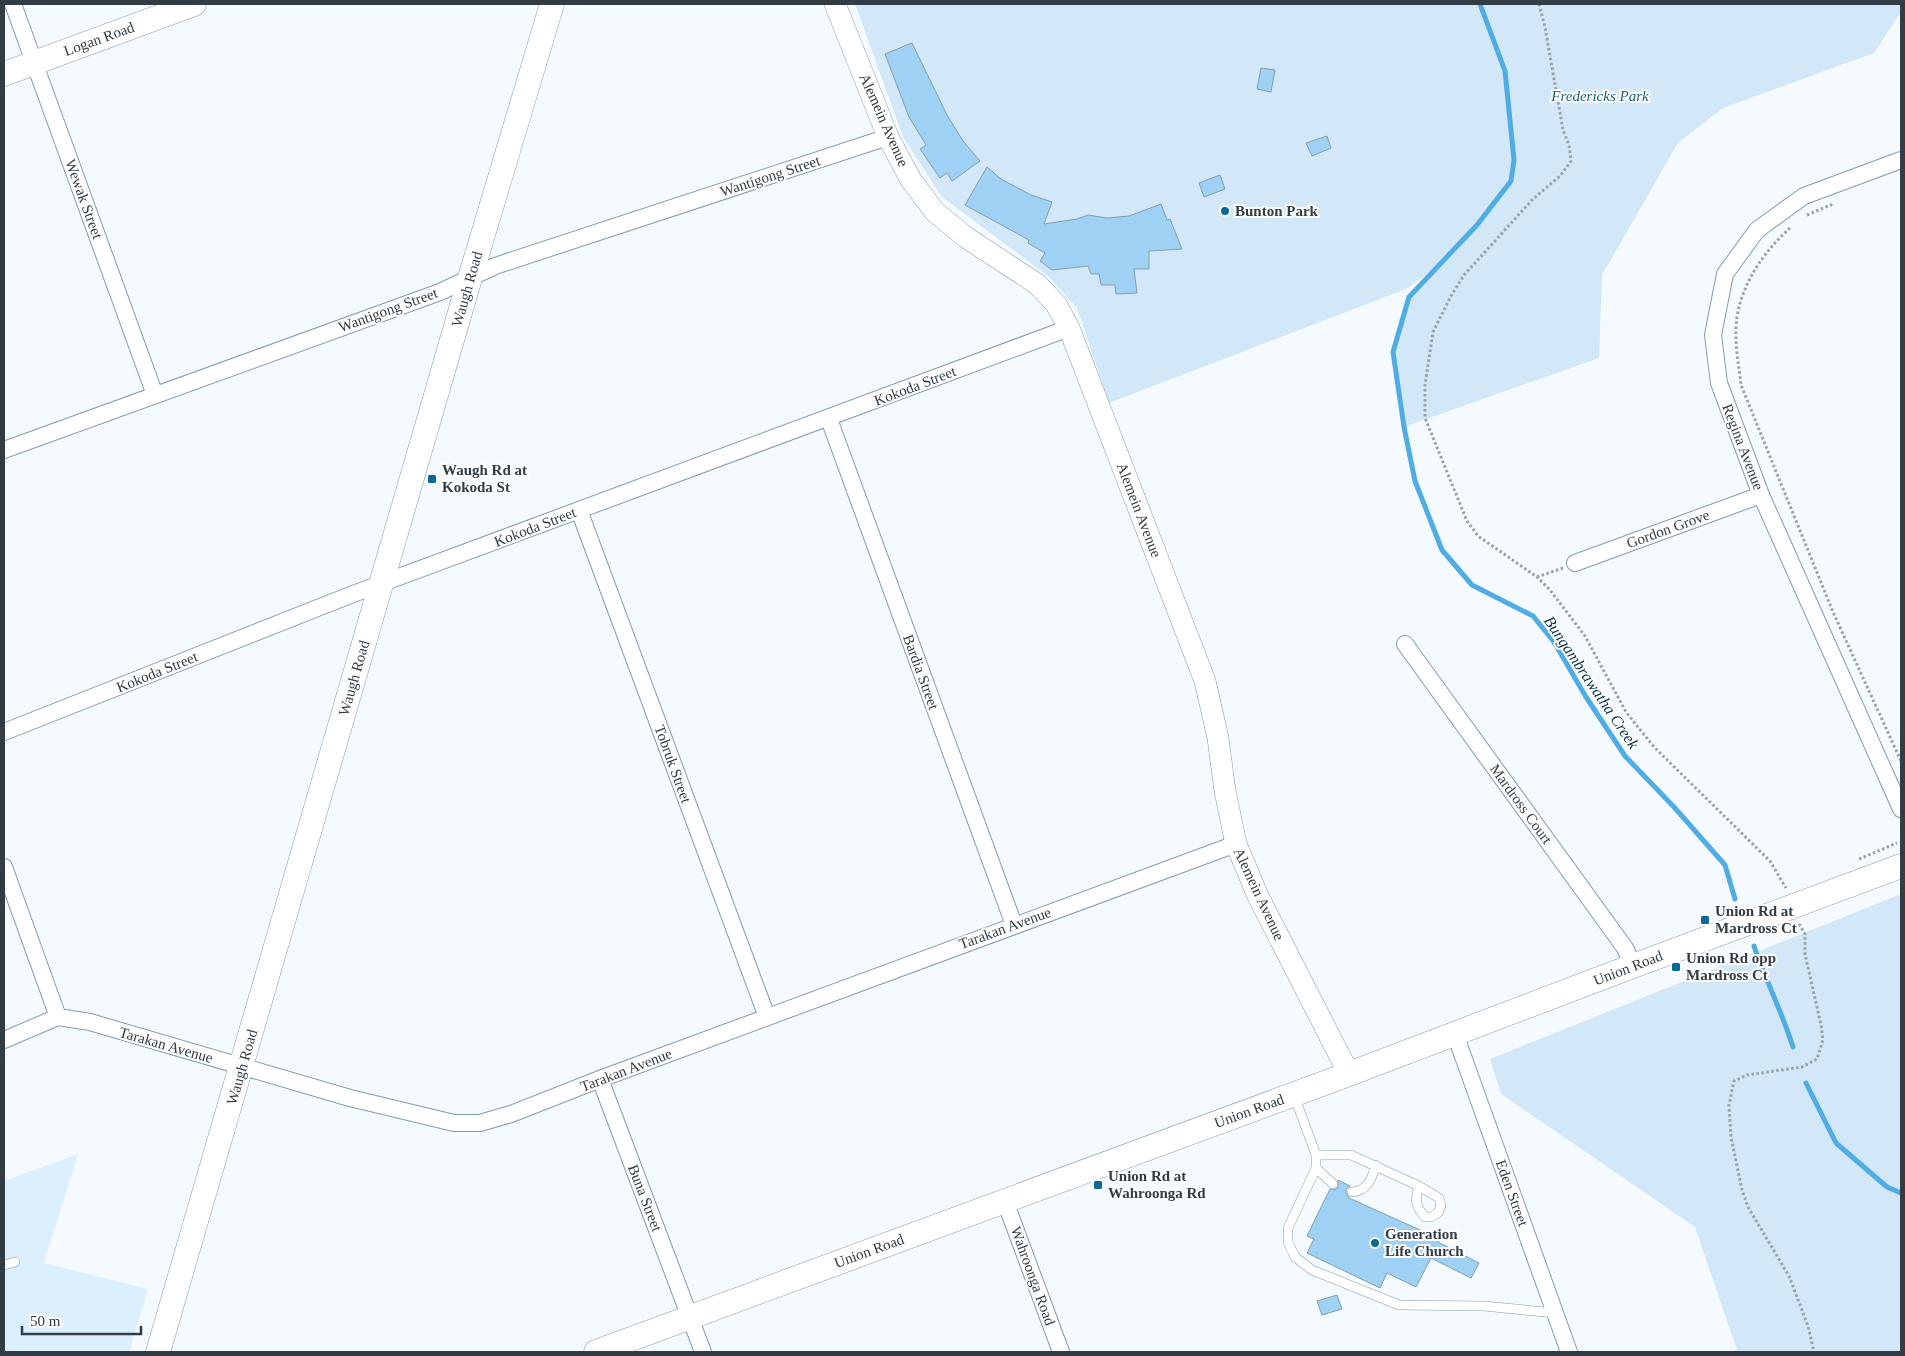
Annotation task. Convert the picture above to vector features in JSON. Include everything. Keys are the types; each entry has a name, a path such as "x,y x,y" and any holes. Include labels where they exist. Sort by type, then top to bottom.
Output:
{"main road":[{"name":"Logan Road","path":"4,74 194,4"},
{"name":"Waugh Road","path":"158,1352 470,278 552,4"},
{"name":"Union Road","path":"596,1352 1349,1074 1901,866"}],"street":[{"name":"Wewak Street","path":"12,4 155,395"},
{"name":"Alemein Avenue","path":"836,4 888,137 911,180 935,212 967,238 1037,284 1056,304 1069,328 1205,681 1218,738 1225,791 1236,844 1258,896 1349,1074"},
{"name":"Wantigong Street","path":"4,450 440,292 495,266 888,137"},
{"name":"Regina Avenue","path":"1901,160 1804,196 1757,230 1725,274 1713,335 1719,383 1761,495 1901,810"},
{"name":"Kokoda Street","path":"4,732 382,584 1069,328"},
{"name":"Bardia Street","path":"829,418 1014,925"},
{"name":"Gordon Grove","path":"1575,563 1761,495"},
{"name":"Tobruk Street","path":"579,510 767,1017"},
{"name":"Mardross Court","path":"1405,644 1625,948 1633,966"},
{"name":"Tarakan Avenue","path":"58,1017 90,1022 350,1098 454,1123 480,1122 511,1114 1014,925 1236,844"},
{"path":"4,868 58,1017 4,1040"},
{"name":"Eden Street","path":"1455,1034 1569,1352"},
{"name":"Buna Street","path":"600,1080 703,1352"},
{"name":"Wahroonga Road","path":"1005,1201 1061,1352"}],"lane":[{"path":"1294,1094 1316,1156 1316,1168 1288,1228 1288,1242 1295,1257 1312,1270 1399,1305 1484,1306 1555,1313"},
{"path":"1316,1156 1351,1155 1419,1186"},
{"path":"1352,1192 1364,1189 1369,1184 1376,1165"},
{"path":"1316,1168 1333,1184"},
{"path":"4,1265 15,1262"}],"path":[{"path":"1538,4 1545,27 1563,130 1569,145 1571,161 1561,175 1532,200 1464,275 1451,296 1433,332 1425,385 1425,418 1467,521 1478,536 1537,577 1550,590 1585,636 1626,712 1654,747 1770,861 1786,888"},
{"path":"1802,218 1840,201"},
{"path":"1792,226 1769,249 1757,266 1739,307 1736,345 1741,385 1833,612 1901,761"},
{"path":"1537,577 1575,563"},
{"path":"1798,922 1804,934 1805,954 1821,1025 1823,1040 1817,1059 1802,1067 1747,1075 1734,1081 1729,1105 1731,1137 1742,1190 1748,1207 1789,1276 1808,1326 1814,1352"}],"shaded area":[{"path":"78,1154 44,1263 148,1289 129,1352 4,1352 4,1181"}],"green space":[{"name":"Bunton Park","path":"855,4 1901,4 1901,12 1874,53 1723,108 1678,143 1602,275 1599,358 1404,427 1393,352 1409,297 1434,269 1406,289 1109,403 1077,308 1048,276 942,197 903,137"},
{"path":"1901,894 1901,1352 1718,1352 1737,1350 1695,1227 1501,1094 1490,1059"}],"building":[{"path":"912,43 947,115 963,141 980,161 952,181 947,173 940,178 920,149 926,145 909,117 885,54"},
{"path":"1261,68 1275,70 1271,92 1257,89"},
{"path":"1327,136 1331,148 1312,156 1306,143"},
{"path":"987,167 1001,179 1031,195 1052,202 1044,224 1077,219 1088,215 1107,218 1129,216 1161,204 1167,220 1170,219 1182,249 1149,251 1149,269 1134,269 1137,293 1116,294 1115,285 1101,285 1099,274 1091,274 1088,266 1052,270 1040,261 1045,253 1028,243 1029,240 965,205"},
{"path":"1220,175 1225,189 1204,197 1199,183"},
{"name":"Generation Life Church","path":"1338,1180 1350,1186 1346,1189 1349,1198 1440,1239 1438,1242 1479,1263 1471,1278 1431,1258 1416,1287 1387,1273 1380,1288 1307,1253 1314,1239 1307,1236 1330,1189 1338,1188"},
{"path":"1337,1295 1342,1309 1322,1315 1317,1301"}],"waterway":[{"name":"Bungambrawatha Creek","path":"1480,4 1505,71 1514,160 1511,181 1477,225 1409,297 1393,352 1404,427 1415,481 1442,550 1472,585 1533,616 1554,642 1586,697 1625,756 1674,807 1725,865 1735,899"},
{"name":"Bungambrawatha Creek","path":"1754,946 1793,1047"},
{"name":"Bungambrawatha Creek","path":"1806,1083 1836,1143 1887,1187 1901,1193"}],"place":[{"name":"Bunton Park","path":"1225,211"},
{"name":"Waugh Rd at Kokoda St","path":"432,479"},
{"name":"Union Rd at Mardross Ct","path":"1705,920"},
{"name":"Union Rd opp Mardross Ct","path":"1676,967"},
{"name":"Union Rd at Wahroonga Rd","path":"1098,1185"},
{"name":"Generation Life Church","path":"1375,1243"}],"park label":[{"name":"Fredericks Park","path":"1600,96"}]}
